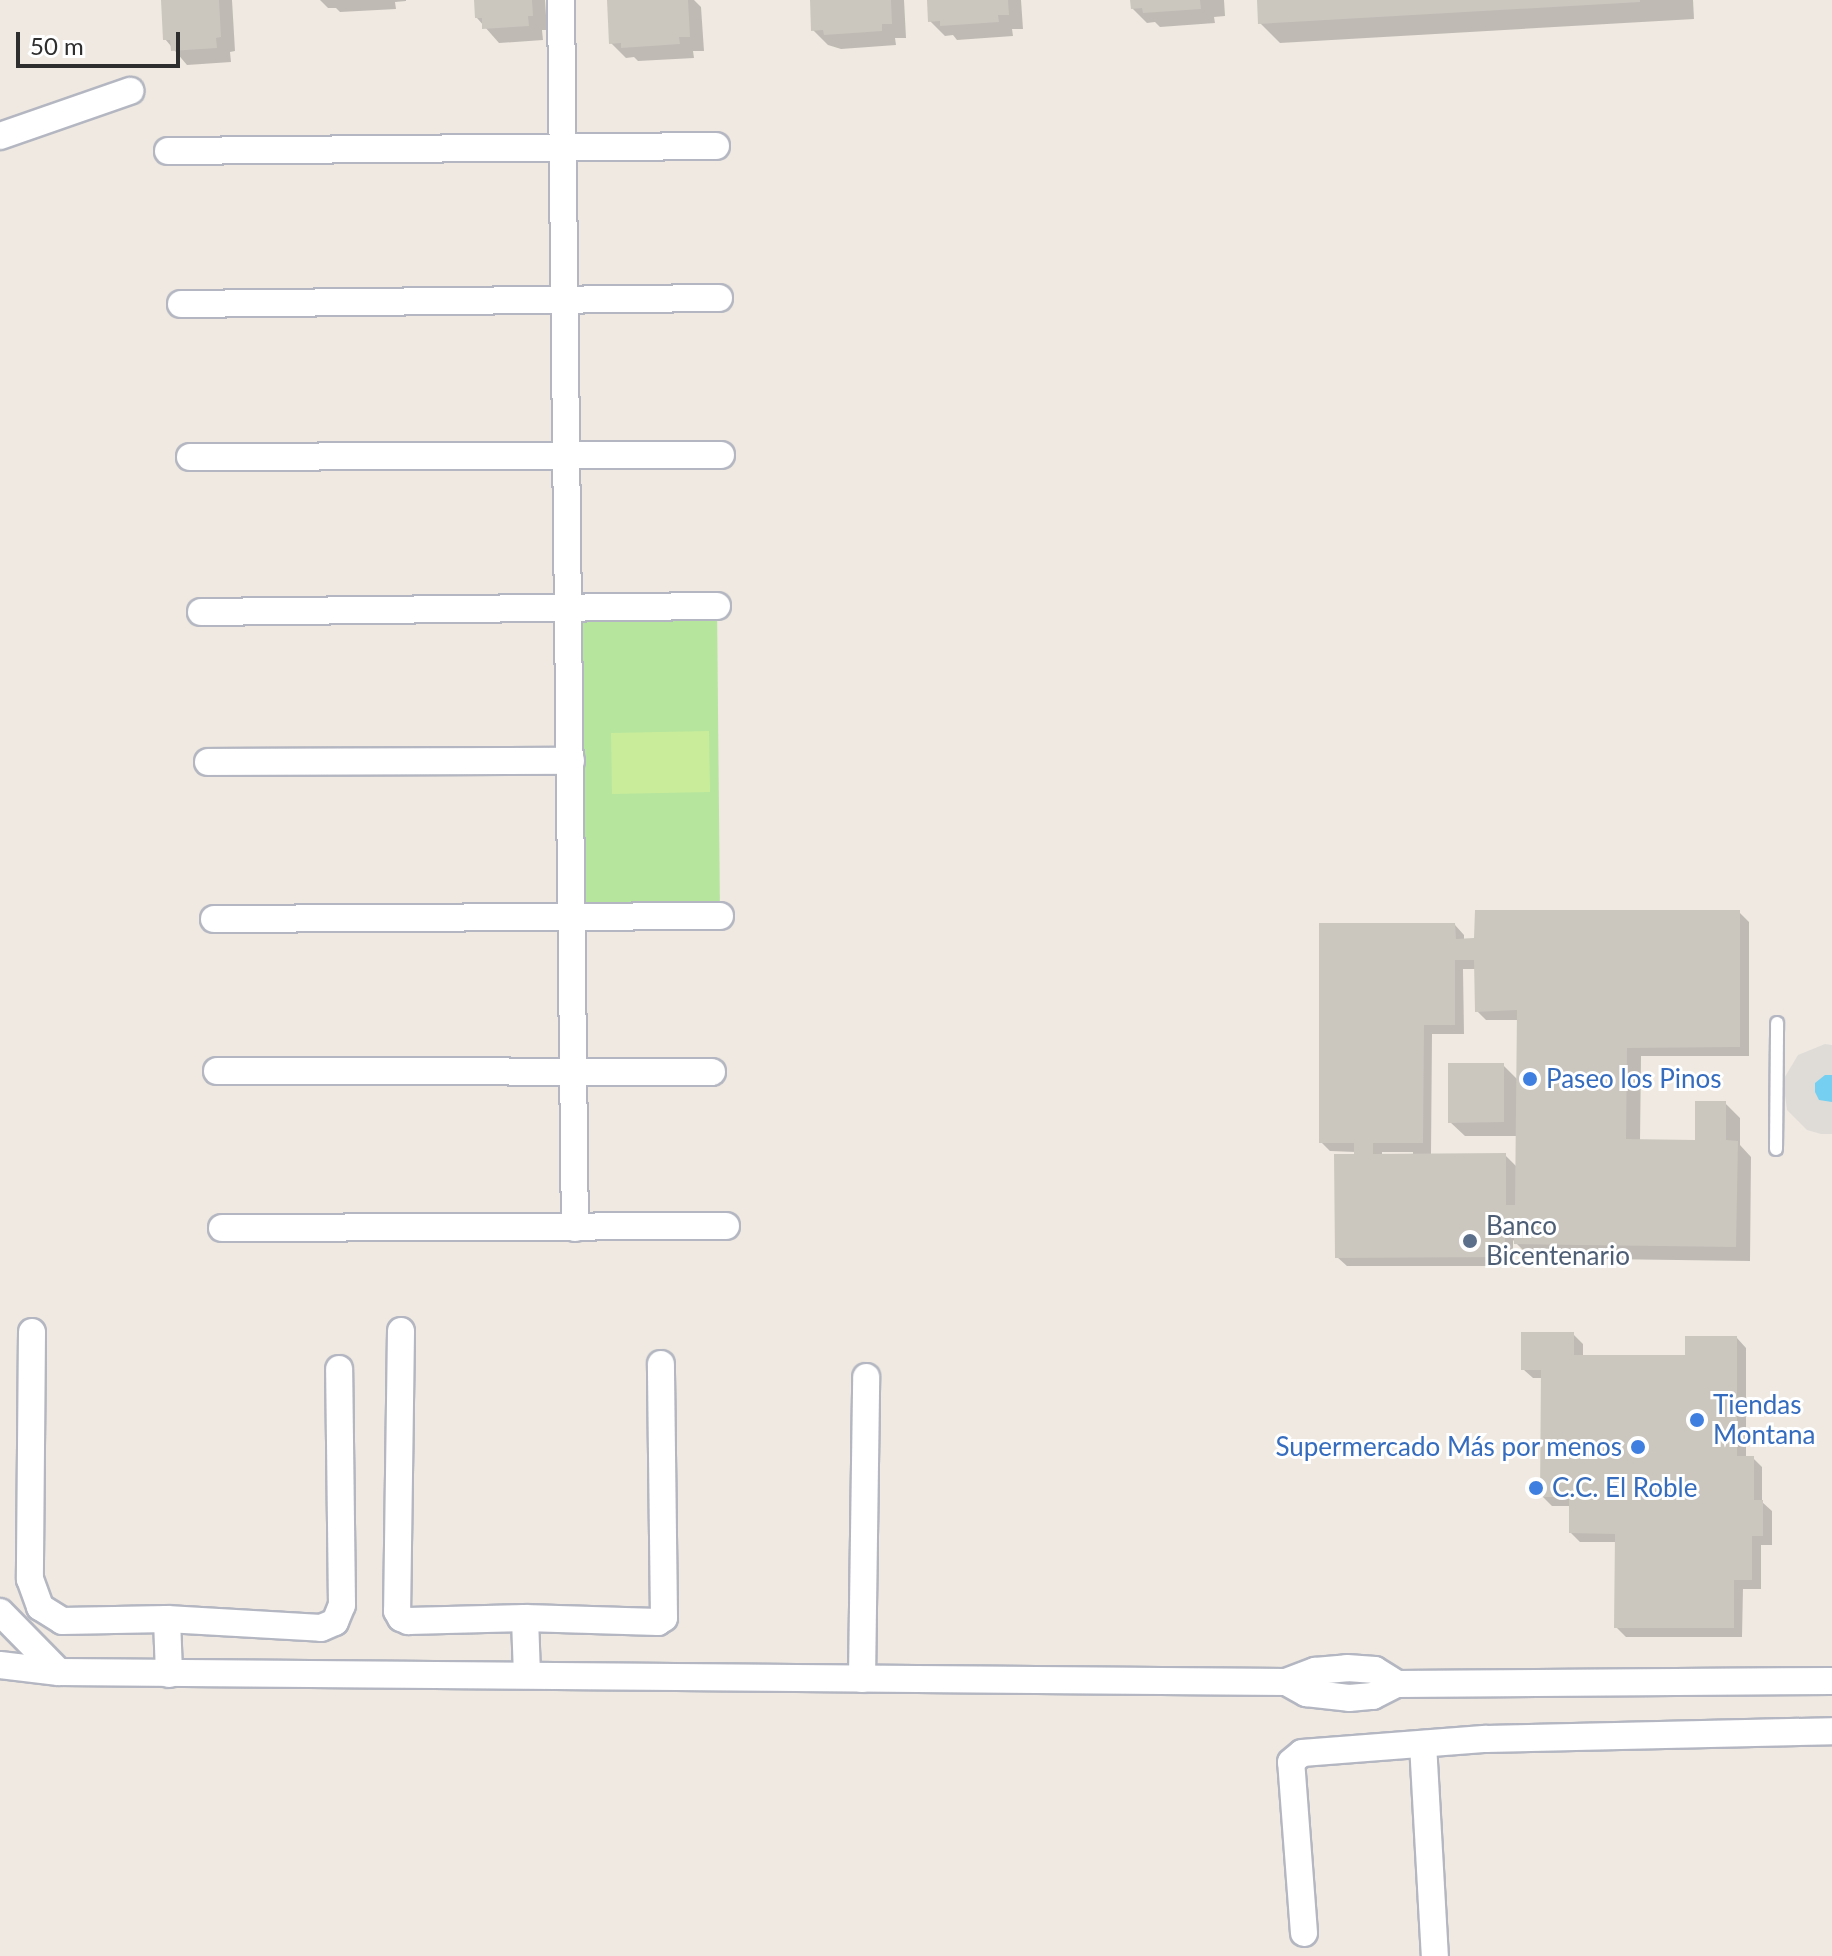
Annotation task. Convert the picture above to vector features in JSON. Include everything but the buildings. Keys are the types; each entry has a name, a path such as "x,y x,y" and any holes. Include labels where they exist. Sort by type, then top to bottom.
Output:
{"street":[{"path":"561,0 575,1228"},
{"path":"0,136 130,91"},
{"path":"168,151 716,146"},
{"path":"181,304 719,298"},
{"path":"190,457 721,455"},
{"path":"201,612 717,606"},
{"path":"208,762 571,761"},
{"path":"214,919 720,916"},
{"path":"217,1071 712,1072"},
{"path":"222,1228 726,1226"},
{"path":"401,1331 397,1611 401,1618 408,1621 525,1618 658,1622 664,1618 661,1364"},
{"path":"32,1332 30,1579 40,1607 62,1621 167,1619 321,1628 335,1622 342,1605 339,1369"},
{"path":"862,1679 866,1377"},
{"path":"0,1612 59,1672"},
{"path":"525,1618 527,1675"},
{"path":"167,1619 169,1674"},
{"path":"3,1662 59,1672 169,1674 1286,1682 1306,1693 1349,1698 1373,1696 1397,1684 1832,1681"},
{"path":"1304,1933 1291,1762 1295,1756 1486,1739 1832,1731"},
{"path":"1423,1744 1435,1956"}],"lane":[{"path":"1776,1149 1777,1023"}],"green space":[{"path":"717,606 720,916 572,917 569,608"},
{"path":"709,731 710,792 612,794 611,733"}],"shaded area":[{"path":"1825,1044 1832,1045 1832,1134 1807,1130 1787,1110 1783,1080 1798,1055"}],"water":[{"path":"1825,1075 1832,1075 1832,1102 1819,1100 1815,1092 1815,1083"}],"place":[{"name":"Paseo los Pinos","path":"1530,1079"},
{"name":"Banco Bicentenario","path":"1470,1241"},
{"name":"Tiendas Montana","path":"1697,1420"},
{"name":"Supermercado Más por menos","path":"1638,1447"},
{"name":"C.C. El Roble","path":"1536,1488"}]}
